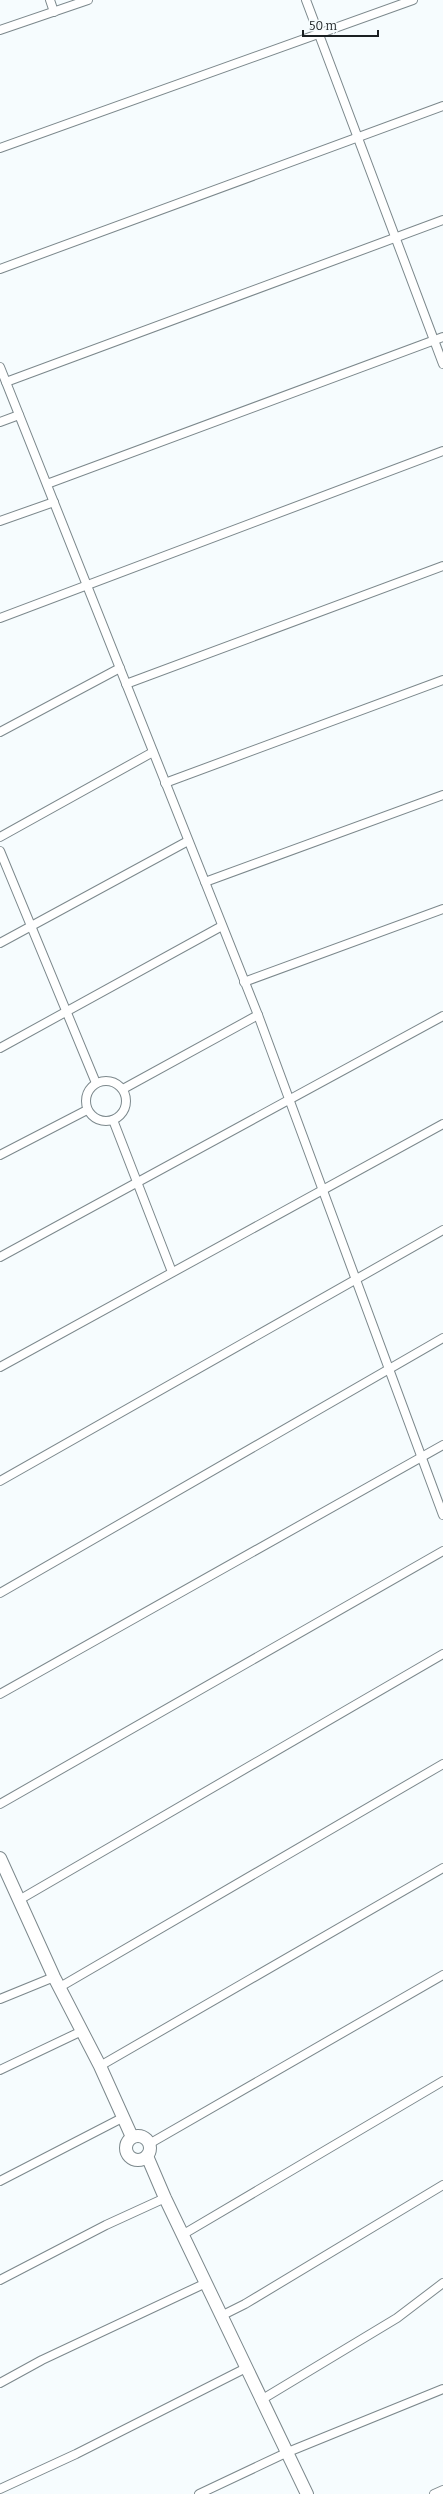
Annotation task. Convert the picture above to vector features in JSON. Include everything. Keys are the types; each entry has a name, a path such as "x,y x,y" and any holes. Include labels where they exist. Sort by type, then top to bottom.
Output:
{"main road":[{"path":"0,1858 4,1876 19,1900 57,1982 100,2066 124,2117 132,2138"},
{"path":"148,2150 140,2160 128,2156 126,2144 132,2138 140,2136 148,2150 165,2198 182,2235 307,2494"}],"street":[{"path":"50,0 54,12"},
{"path":"0,30 88,0"},
{"path":"306,0 443,364"},
{"path":"0,148 413,0"},
{"path":"0,269 443,106"},
{"path":"6,382 443,220"},
{"path":"47,484 443,337"},
{"path":"0,367 258,1015 443,1515"},
{"path":"0,422 20,415"},
{"path":"0,618 87,587 443,451"},
{"path":"0,521 54,502"},
{"path":"126,684 443,566"},
{"path":"0,732 120,668"},
{"path":"165,783 443,680"},
{"path":"0,836 153,752"},
{"path":"205,882 443,795"},
{"path":"0,943 188,842"},
{"path":"0,851 96,1083"},
{"path":"244,982 443,909"},
{"path":"0,1048 222,926"},
{"path":"123,1089 258,1015"},
{"path":"0,1257 443,1016"},
{"path":"110,1081 123,1089 127,1103 120,1116 113,1120 98,1120 87,1110 86,1095 96,1083 110,1081"},
{"path":"0,1155 87,1110"},
{"path":"113,1120 172,1272"},
{"path":"0,1367 443,1124"},
{"path":"0,1481 443,1230"},
{"path":"0,1593 443,1338"},
{"path":"0,1694 443,1445"},
{"path":"0,1804 443,1551"},
{"path":"19,1900 443,1654"},
{"path":"0,1999 57,1982 443,1764"},
{"path":"100,2066 443,1868"},
{"path":"148,2150 443,1975"},
{"path":"0,2070 82,2031"},
{"path":"182,2235 443,2081"},
{"path":"0,2181 124,2117"},
{"path":"221,2316 245,2304 443,2185"},
{"path":"0,2280 106,2225 165,2198"},
{"path":"0,2383 42,2360 206,2283"},
{"path":"261,2400 397,2318 443,2283"},
{"path":"0,2489 76,2454 246,2368"},
{"path":"199,2494 288,2452 443,2389"},
{"path":"434,2494 443,2490"}]}
